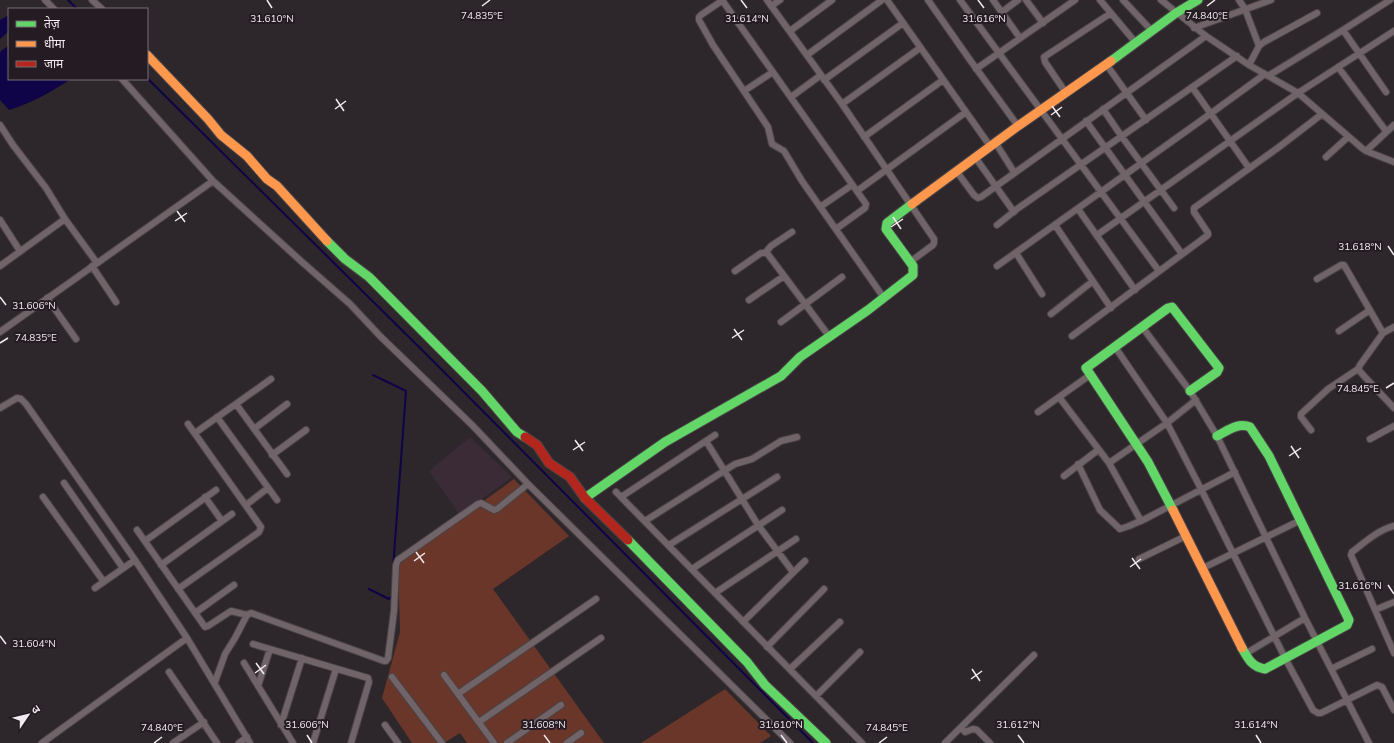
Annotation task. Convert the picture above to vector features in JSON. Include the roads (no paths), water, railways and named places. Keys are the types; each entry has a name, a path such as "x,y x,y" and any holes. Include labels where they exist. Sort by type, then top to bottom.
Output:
{"street":[{"path":"45,0 53,8"},
{"path":"92,0 101,8"},
{"path":"836,228 866,207 866,204 723,0 701,15 699,19 713,45 768,127 772,144 784,151 820,207 884,298"},
{"path":"767,0 887,168 934,241 933,245 910,262"},
{"path":"771,6 780,0"},
{"path":"790,31 832,0"},
{"path":"807,55 882,0"},
{"path":"887,0 966,112 1014,172"},
{"path":"960,0 1159,271"},
{"path":"993,0 1020,38"},
{"path":"1002,12 1018,0"},
{"path":"1026,0 1043,23"},
{"path":"1064,0 1068,6"},
{"path":"976,69 1075,0"},
{"path":"1100,0 1136,42"},
{"path":"1123,0 1152,31"},
{"path":"1160,0 1194,28 1249,65 1298,93 1366,151 1394,162"},
{"path":"585,498 665,442 781,376 796,361 829,336 862,315 913,275 914,270 910,262 886,227 887,223 1018,126 1176,13 1198,0"},
{"path":"1239,0 1245,9 1259,46"},
{"path":"1194,28 1271,0"},
{"path":"997,266 1266,75 1343,30 1390,0"},
{"path":"931,1 976,69 1018,126"},
{"path":"1066,93 1045,62 1044,57 1111,13"},
{"path":"1249,65 1259,46 1272,37 1317,13"},
{"path":"791,97 823,78 904,23"},
{"path":"1343,30 1386,92"},
{"path":"1097,235 1298,93 1394,31"},
{"path":"957,172 974,195 978,198 1206,36"},
{"path":"842,104 920,48"},
{"path":"148,56 211,122 221,135 242,152 267,179 277,186 345,259 369,277 457,365 521,436 537,445 549,463 570,477 585,498 649,560 747,662 765,685 826,743"},
{"path":"997,225 1237,56"},
{"path":"1106,64 1146,120"},
{"path":"1338,67 1386,131"},
{"path":"744,91 773,72"},
{"path":"123,80 213,181 350,304 380,336 473,426 528,484 790,743"},
{"path":"864,137 943,80"},
{"path":"1192,87 1249,168"},
{"path":"1103,109 1174,208"},
{"path":"857,191 966,112"},
{"path":"1072,336 1208,234 1194,212 1194,208 1322,114"},
{"path":"1086,121 1182,254"},
{"path":"0,125 13,145 46,188 116,302"},
{"path":"1366,151 1394,125"},
{"path":"1326,157 1348,137"},
{"path":"975,157 1014,212"},
{"path":"0,332 213,181"},
{"path":"820,207 852,185"},
{"path":"1078,209 1135,290"},
{"path":"0,266 65,219"},
{"path":"0,220 20,251"},
{"path":"1055,225 1111,308"},
{"path":"735,271 761,253 766,252 771,246 792,232"},
{"path":"766,252 829,336"},
{"path":"1016,253 1042,294"},
{"path":"1317,279 1344,265 1383,333"},
{"path":"749,300 784,276"},
{"path":"781,322 842,277"},
{"path":"1051,314 1093,282"},
{"path":"47,298 76,339"},
{"path":"1190,392 1217,372 1218,367 1172,307 1168,308 1086,369 1137,444 1171,504 1244,654 1254,666 1262,669 1347,625 1349,620 1267,452 1250,427 1247,425 1240,425 1217,436"},
{"path":"1339,331 1370,310"},
{"path":"1311,430 1301,417 1301,414 1328,389 1358,369 1383,333 1394,327"},
{"path":"1143,328 1196,400 1217,436 1305,618 1369,743"},
{"path":"1115,348 1167,423 1201,488 1285,658 1313,710 1321,713 1374,686 1379,685 1382,687 1394,710"},
{"path":"1358,369 1394,408"},
{"path":"1038,412 1090,375"},
{"path":"195,433 271,378"},
{"path":"1059,397 1109,463 1141,521"},
{"path":"0,408 17,398 21,399 26,404 135,560 215,682 249,740 239,743"},
{"path":"1109,463 1167,423 1196,400"},
{"path":"236,404 286,474"},
{"path":"254,429 287,404"},
{"path":"217,417 277,500"},
{"path":"178,589 261,530 260,525 188,424"},
{"path":"1370,439 1394,426"},
{"path":"272,455 306,430"},
{"path":"621,497 715,435"},
{"path":"645,521 735,464 752,459 781,441 797,437"},
{"path":"706,441 758,525 793,572"},
{"path":"1064,476 1098,450"},
{"path":"1078,464 1100,510 1118,528 1122,529 1141,521 1201,488 1234,472"},
{"path":"668,545 777,477"},
{"path":"64,483 123,568"},
{"path":"137,530 203,625 206,627 231,611 247,615 253,614 316,638 386,661 388,658 392,628 396,565 398,560 478,504 481,503 494,510 497,509 528,484"},
{"path":"246,505 268,488"},
{"path":"145,541 216,490"},
{"path":"616,492 862,743"},
{"path":"43,497 104,582"},
{"path":"205,497 222,521"},
{"path":"692,569 782,510"},
{"path":"161,565 232,514"},
{"path":"1203,568 1301,520"},
{"path":"1394,526 1384,528 1350,555 1394,653"},
{"path":"1139,559 1186,536"},
{"path":"716,593 796,539"},
{"path":"95,588 135,560"},
{"path":"743,622 805,561"},
{"path":"195,613 234,585"},
{"path":"767,647 824,589"},
{"path":"458,694 596,599"},
{"path":"1375,610 1394,602"},
{"path":"215,682 225,654 247,615"},
{"path":"1244,654 1305,618"},
{"path":"790,669 840,622"},
{"path":"42,743 187,638"},
{"path":"479,722 601,638"},
{"path":"253,644 366,677 369,682 351,743"},
{"path":"258,686 270,649"},
{"path":"1331,669 1372,649"},
{"path":"816,696 860,652"},
{"path":"945,743 962,730 1034,655"},
{"path":"281,725 302,658"},
{"path":"244,663 293,743"},
{"path":"313,743 336,669"},
{"path":"169,672 204,722 215,743"},
{"path":"444,675 494,743"},
{"path":"392,677 442,743"},
{"path":"507,743 561,705"},
{"path":"173,743 204,722"},
{"path":"386,725 398,743"},
{"path":"962,730 977,730 990,743"},
{"path":"566,743 581,733"}],"waterway":[{"path":"68,0 76,8"},
{"path":"148,79 425,353 813,743"},
{"path":"373,375 406,391 393,569"},
{"path":"369,589 389,599 392,596"}]}
